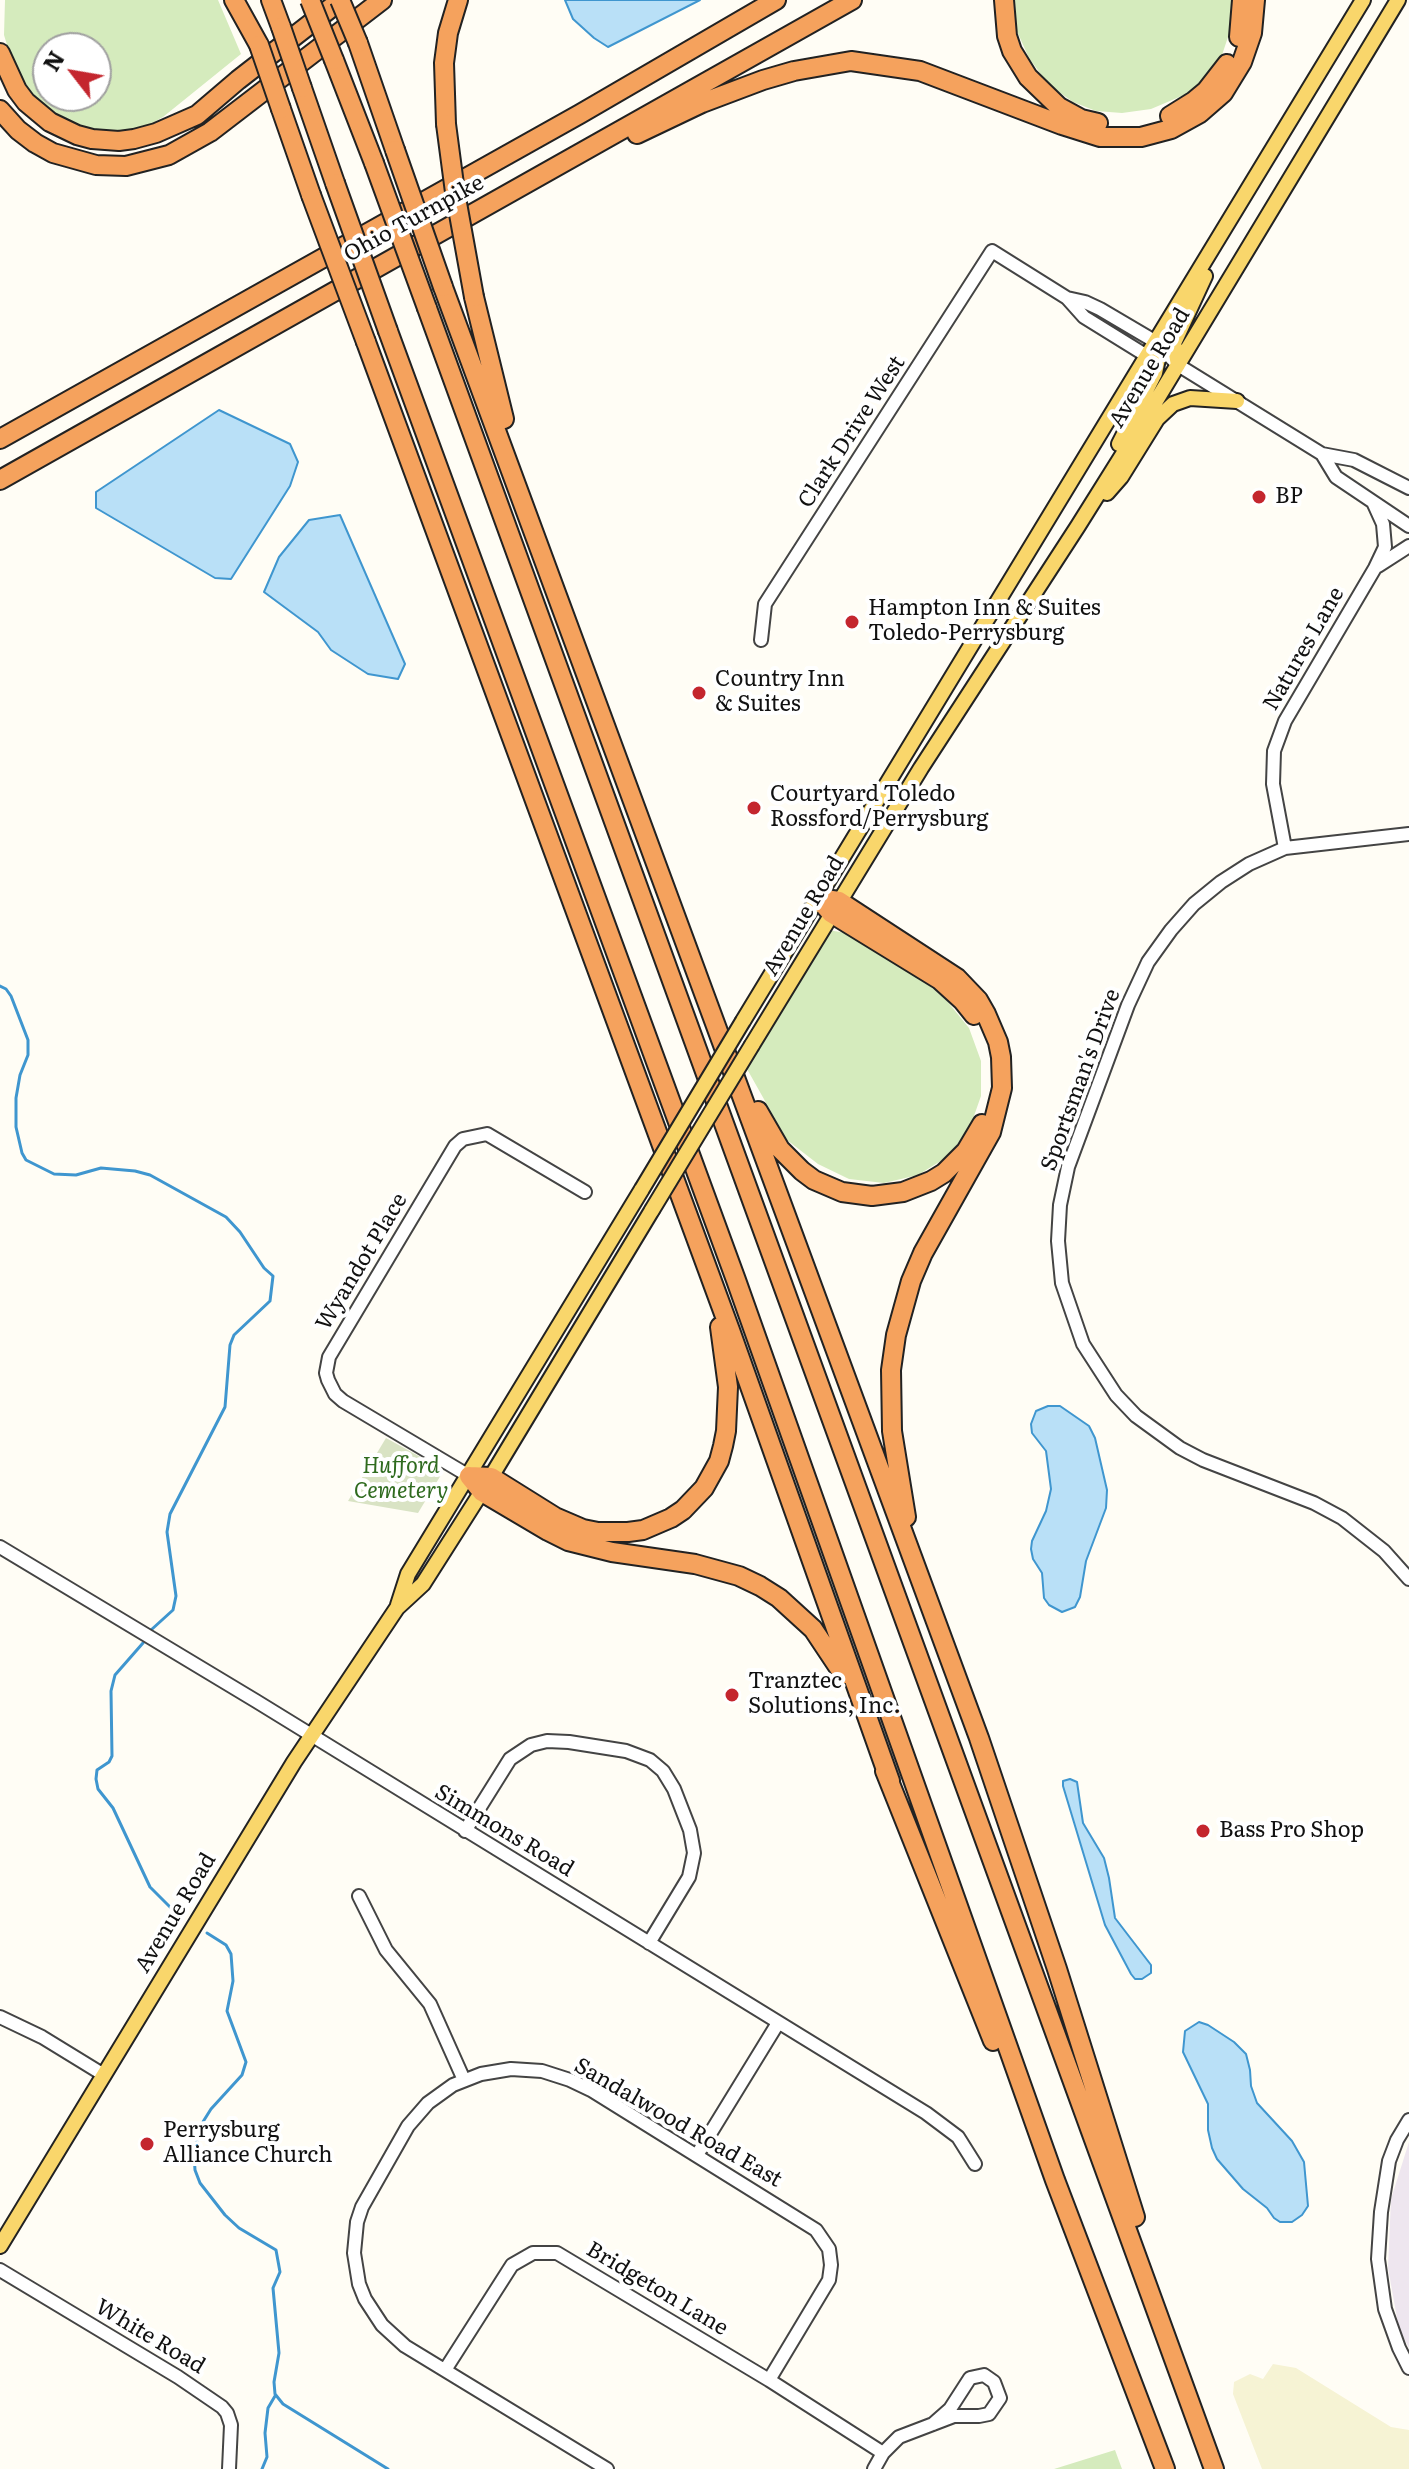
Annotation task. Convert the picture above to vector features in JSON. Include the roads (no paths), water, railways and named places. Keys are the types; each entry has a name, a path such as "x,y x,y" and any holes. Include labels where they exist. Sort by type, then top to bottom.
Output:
{"highway":[{"path":"234,0 259,45"},
{"path":"243,0 311,195 736,1345 890,1781 1037,2153 1055,2180"},
{"path":"271,0 388,331 736,1280 1055,2180 1165,2469"},
{"path":"310,0 374,163 1214,2469"},
{"path":"0,53 17,90 50,122 92,139 134,139 197,115 340,0 979,1738 1057,1969 1150,2267 1161,2321"},
{"path":"0,110 35,143 53,153 96,165 126,166 169,155 210,132 382,0"},
{"path":"458,0 446,48 446,124 474,297 507,431 506,454"},
{"path":"531,141 758,0"},
{"name":"Ohio Turnpike","path":"0,439 776,0"},
{"name":"Ohio Turnpike","path":"0,480 852,0"},
{"path":"1004,0 1004,21 1012,51 1038,89 1059,107 1081,119 1120,126 1167,117 1206,91 1233,52 1242,21 1242,0"},
{"path":"446,229 702,103 774,77 851,61 920,71 1100,137 1141,137 1171,129 1200,113 1223,93 1242,62 1252,33 1255,0"},
{"path":"818,898 957,978 978,1000 986,1014 1001,1057 1000,1103 991,1132 923,1253 911,1281 895,1340 891,1370 892,1431 903,1506 919,1578"},
{"path":"709,1003 767,1130 780,1149 814,1180 842,1192 872,1196 918,1188 944,1173 975,1139 990,1099 992,1069 985,1039 962,1000 940,980 835,907"},
{"path":"469,1476 555,1517 598,1532 643,1530 683,1510 712,1475 719,1461 726,1431 728,1387 725,1356 710,1277"},
{"path":"486,1484 534,1524 568,1541 612,1552 718,1569 739,1576 779,1598 813,1629 839,1666 890,1781"}],"main road":[{"name":"Avenue Road","path":"397,1608 408,1574 818,898 1152,358 1156,342 1363,0"},
{"name":"Avenue Road","path":"0,2246 312,1736 397,1608 423,1584 486,1484 835,907 1178,365 1398,0"},
{"path":"1178,365 1174,343 1235,214"},
{"path":"1078,526 1155,373 1152,358"},
{"path":"1078,526 1121,477 1157,419 1173,404 1190,398 1237,401"}],"street":[{"name":"Clark Drive West","path":"761,640 765,604 992,251 1067,298"},
{"path":"1067,298 1084,317 1152,358 1178,365"},
{"path":"1067,298 1090,304 1156,342 1178,365 1322,454 1354,460 1409,488"},
{"path":"1322,454 1336,477 1409,526"},
{"name":"Natures Lane","path":"1285,848 1273,784 1274,751 1285,721 1385,547 1385,536 1373,502"},
{"name":"Natures Lane","path":"1375,568 1409,546"},
{"name":"Sportsman's Drive","path":"1409,834 1285,848 1249,864 1203,897 1171,930 1148,962 1128,1005 1068,1167 1060,1205 1058,1241 1062,1283 1083,1344 1116,1395 1136,1416 1180,1448 1203,1460 1314,1503 1342,1518 1384,1551 1409,1579"},
{"name":"Wyandot Place","path":"469,1476 343,1401 335,1394 328,1380 329,1357 455,1146 463,1139 487,1134 585,1192"},
{"name":"Simmons Road","path":"0,1547 926,2113 958,2137 975,2164"},
{"path":"465,1831 510,1759 531,1745 547,1741 569,1742 626,1751 650,1760 663,1771 674,1789 690,1830 694,1853 689,1877 649,1943"},
{"path":"359,1896 386,1950 430,2004 464,2080"},
{"path":"0,2017 42,2037 104,2075"},
{"path":"697,2155 778,2023"},
{"name":"Sandalwood Road East","path":"607,2469 393,2336 373,2312 359,2284 354,2253 362,2207 418,2114 440,2094 464,2080 511,2069 556,2074 591,2090 810,2225 822,2236 829,2249 831,2265 826,2287 769,2380"},
{"path":"1409,2120 1389,2161 1378,2259 1385,2309 1409,2368"},
{"name":"Bridgeton Lane","path":"445,2370 512,2265 533,2253 549,2252 565,2256 883,2453"},
{"name":"White Road","path":"0,2270 178,2377 222,2407 231,2425 229,2469"},
{"path":"874,2469 883,2453 899,2437 959,2415 989,2414 1000,2398 994,2382 984,2375 970,2378 944,2416 933,2424"}],"water":[{"path":"565,0 700,0 608,47 573,19"},
{"path":"219,410 290,444 298,462 290,486 231,579 215,578 96,508 96,492"},
{"path":"340,515 405,664 398,679 368,674 331,650 318,632 264,592 279,557 309,520"},
{"path":"1048,1406 1060,1406 1089,1426 1095,1438 1107,1490 1106,1508 1086,1561 1080,1597 1075,1607 1062,1612 1049,1605 1044,1598 1042,1573 1031,1549 1051,1489 1046,1451 1032,1433 1031,1424 1036,1411"},
{"path":"1070,1779 1077,1782 1083,1823 1104,1858 1115,1918 1151,1965 1151,1973 1142,1979 1135,1979 1131,1974 1105,1925 1063,1786 1063,1781"},
{"path":"1199,2022 1234,2042 1246,2054 1257,2103 1292,2141 1304,2162 1308,2206 1292,2222 1280,2222 1274,2218 1217,2159 1208,2130 1208,2104 1183,2052 1185,2031"}],"waterway":[{"path":"0,986 11,996 28,1040 28,1055 16,1098 16,1127 26,1160 54,1174 76,1175 101,1168 150,1175 226,1217 273,1276 270,1301 234,1335 230,1345 225,1407 170,1514 167,1532 176,1596 173,1610 151,1630"},
{"path":"143,1643 115,1675 111,1691 112,1756 97,1770 96,1779 98,1789 113,1808 150,1887 180,1917"},
{"path":"207,1933 226,1945 231,1954 233,1981 227,2011 246,2062 242,2075 211,2109 201,2125 194,2154 195,2170 200,2183 225,2215 239,2228 276,2250 280,2272 273,2288 279,2353 275,2394 283,2404 388,2469"},
{"path":"262,2469 267,2457 265,2433 268,2408 275,2396"}],"place":[{"name":"BP","path":"1259,497"},
{"name":"Hampton Inn & Suites Toledo-Perrysburg","path":"852,622"},
{"name":"Country Inn & Suites","path":"699,693"},
{"name":"Courtyard Toledo Rossford/Perrysburg","path":"754,808"},
{"name":"Tranztec Solutions, Inc.","path":"732,1695"},
{"name":"Bass Pro Shop","path":"1203,1831"},
{"name":"Perrysburg Alliance Church","path":"147,2144"}],"park label":[{"name":"Hufford Cemetery","path":"401,1480"}]}
